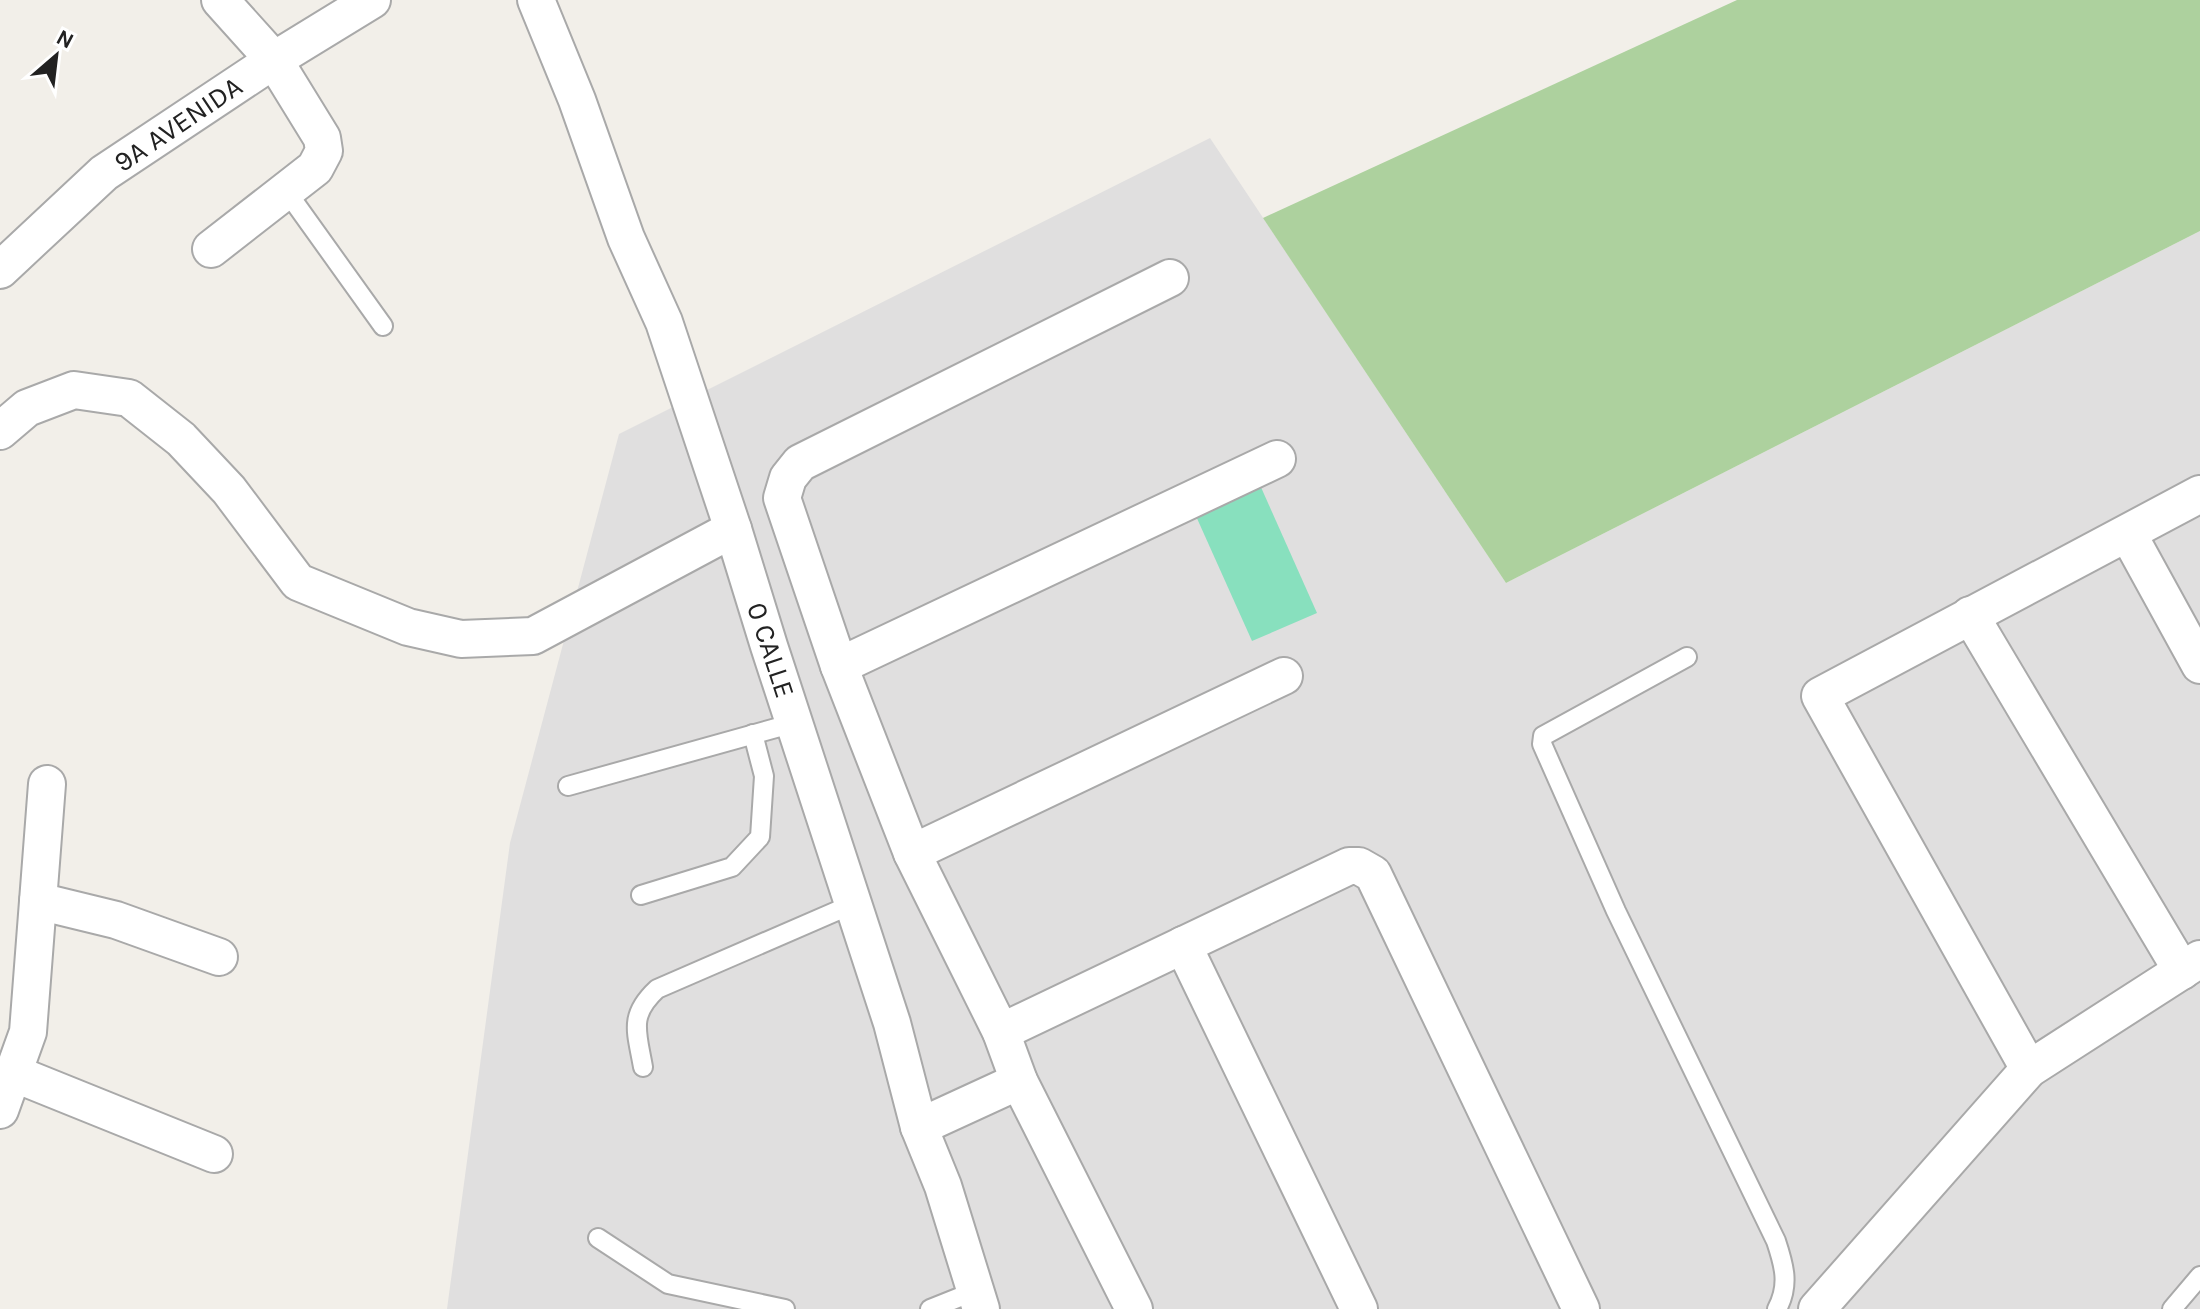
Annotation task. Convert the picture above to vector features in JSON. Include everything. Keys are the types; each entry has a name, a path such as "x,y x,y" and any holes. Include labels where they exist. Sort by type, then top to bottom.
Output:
{"street":[{"path":"211,249 315,168 324,151 322,138 274,60 220,0"},
{"name":"9A AVENIDA","path":"0,270 104,173 274,60 372,0"},
{"name":"0 CALLE","path":"536,0 577,100 626,238 664,322 892,1023 919,1127 943,1186 978,1300"},
{"path":"1134,1309 1019,1081 1001,1032 912,853 839,666 782,498 788,478 800,463 1170,278"},
{"path":"0,431 27,408 74,390 129,398 181,439 229,490 298,582 408,627 461,639 533,636 733,529"},
{"path":"839,666 1277,459"},
{"path":"2029,1069 1820,696 2200,494"},
{"path":"2128,534 2200,665"},
{"path":"1817,1309 2029,1069 2191,965 1970,615"},
{"path":"912,853 1284,676"},
{"path":"0,1110 28,1032 47,784"},
{"path":"1001,1032 1349,866 1359,866 1373,874 1581,1309"},
{"path":"38,901 116,920 219,957"},
{"path":"1183,945 1359,1309"},
{"path":"13,1073 214,1154"},
{"path":"919,1127 1019,1081"}],"lane":[{"path":"287,192 383,326"},
{"path":"1687,657 1543,736 1542,744 1616,911 1776,1241 1784,1265 1786,1287 1777,1309"},
{"path":"568,786 794,723"},
{"path":"641,895 732,867 760,837 764,776 753,734"},
{"path":"643,1067 635,1020 646,999 657,989 853,904"},
{"path":"598,1238 668,1284 785,1309"},
{"path":"2172,1309 2200,1276"},
{"path":"930,1309 978,1300"}],"shaded area":[{"path":"1210,138 1506,583 2200,231 2200,1309 447,1309 510,843 619,434"}],"green space":[{"path":"1737,0 2200,0 2200,231 1506,583 1263,218"},
{"path":"1256,476 1317,613 1252,641 1191,505"}]}
